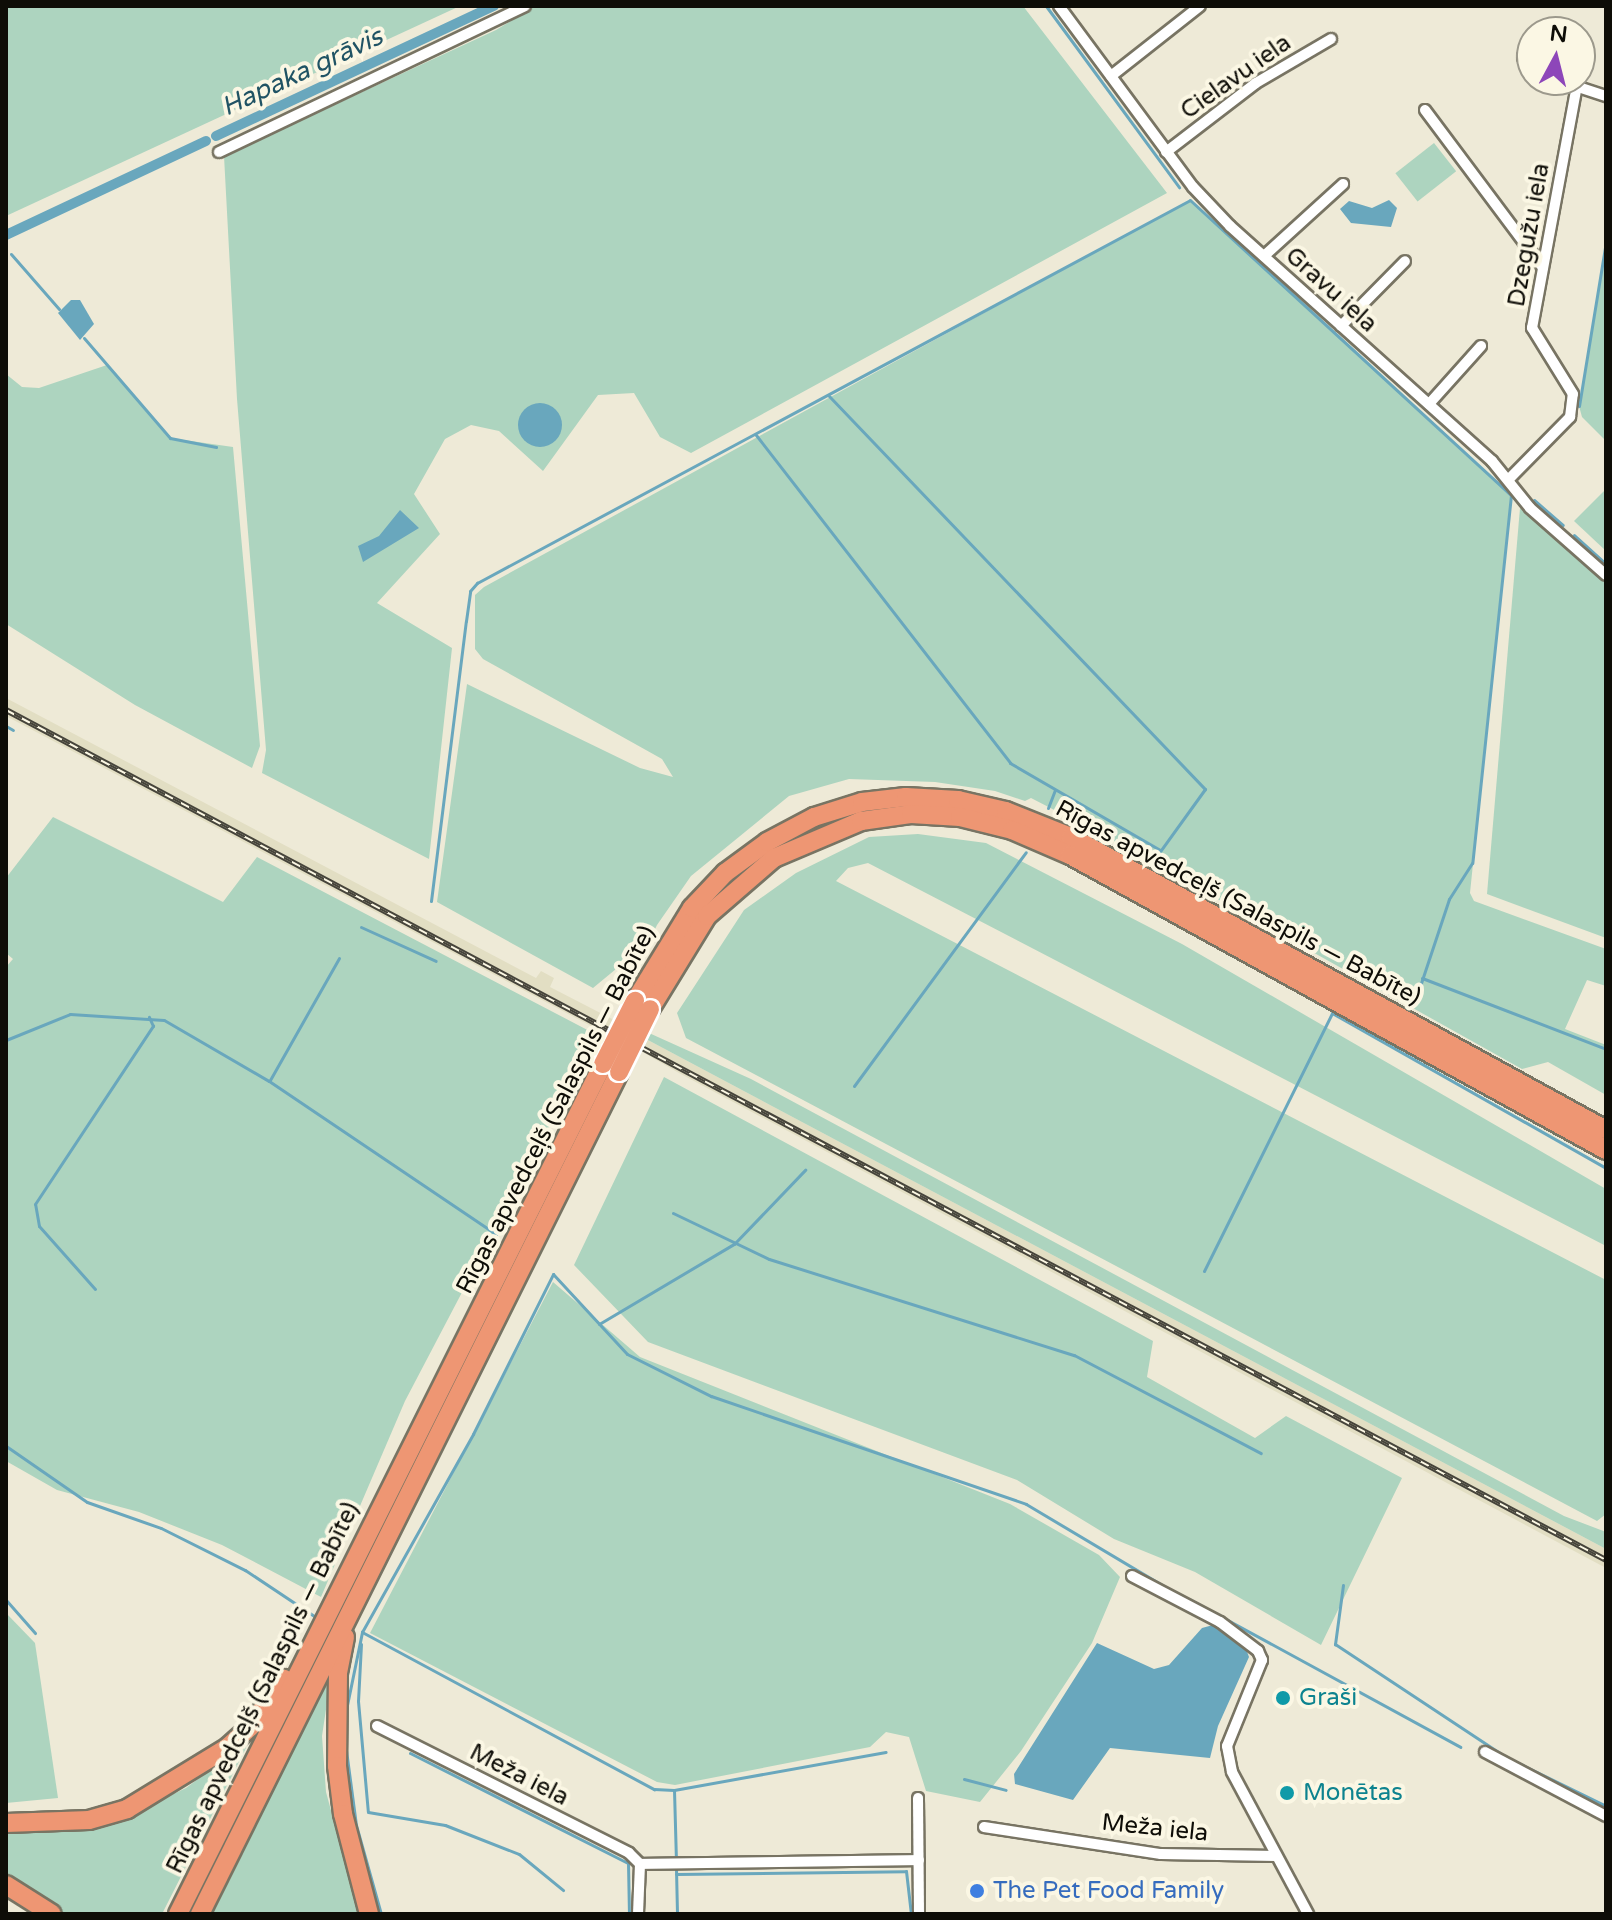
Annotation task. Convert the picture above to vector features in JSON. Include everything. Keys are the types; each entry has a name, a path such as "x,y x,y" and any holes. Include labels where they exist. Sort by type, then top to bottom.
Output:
{"highway":[{"name":"Rīgas apvedceļš (Salaspils — Babīte)","path":"200,1914 356,1599 611,1068 692,908 725,873 767,842 814,817 862,802 906,797 958,800 1006,811 1071,837 1606,1130"},
{"name":"Rīgas apvedceļš (Salaspils — Babīte)","path":"642,1005 707,916 774,858 861,821 911,814 960,817 1012,830 1070,855 1606,1150"},
{"name":"Rīgas apvedceļš (Salaspils — Babīte)","path":"178,1914 316,1634 611,1068"},
{"path":"356,1599 338,1672 337,1766 343,1814 369,1914"},
{"path":"6,1823 89,1820 127,1809 198,1770 250,1727 316,1634"},
{"path":"6,1885 52,1914"}],"street":[{"path":"219,152 525,6"},
{"name":"Gravu iela","path":"1059,6 1193,187 1264,256 1510,478 1522,500 1606,575"},
{"path":"1111,76 1200,6"},
{"name":"Cielavu iela","path":"1166,152 1256,83 1331,39"},
{"name":"Dzegužu iela","path":"1510,478 1570,417 1573,394 1532,328 1575,96"},
{"path":"1425,110 1543,268"},
{"path":"1264,256 1343,184"},
{"path":"1341,326 1405,261"},
{"path":"1429,404 1481,346"},
{"path":"1132,1576 1220,1622 1258,1651 1262,1660 1227,1746 1232,1772 1308,1914"},
{"name":"Meža iela","path":"377,1726 629,1853 640,1864"},
{"path":"1485,1752 1606,1816"},
{"path":"918,1798 919,1914"},
{"name":"Meža iela","path":"984,1827 1161,1854 1276,1856"},
{"path":"638,1914 640,1864 919,1860"}],"shaded area":[{"path":"6,698 536,978 541,971 554,978 550,987 616,1021 608,1035 6,716"},
{"path":"646,1039 1606,1549 1606,1568 679,1073 639,1050"}],"green space":[{"path":"6,6 460,6 6,216"},
{"path":"535,6 1023,6 1167,193 691,453 660,437 634,393 598,395 543,471 499,431 471,425 445,439 414,494 440,534 377,603 452,648 429,859 262,773 266,750 237,399 224,156 496,30"},
{"path":"1434,143 1456,171 1418,202 1395,173"},
{"path":"1190,200 1511,495 1470,893 1474,901 1606,949 1606,986 1587,980 1565,1029 1606,1045 1606,1095 1548,1062 1522,1069 1103,835 1031,798 1025,801 995,791 935,782 849,779 789,796 691,876 657,925 631,979 616,969 593,988 437,902 467,684 640,768 673,777 662,759 483,659 475,649 475,595 484,587"},
{"path":"1606,242 1606,441 1582,417 1579,406"},
{"path":"107,365 170,438 233,447 260,746 252,768 135,705 6,624 6,374 22,387 39,388"},
{"path":"1606,489 1606,551 1574,521"},
{"path":"1520,508 1606,583 1606,938 1487,894"},
{"path":"53,817 223,902 257,857 597,1035 405,1401 321,1597 222,1545 139,1512 57,1490 6,1461 6,967 13,959 6,953 6,878"},
{"path":"918,834 986,843 1182,944 1606,1189 1606,1246 868,863 848,868 836,881 1606,1280 1606,1514 1597,1521 686,1038 677,1013 744,910 796,873 869,837"},
{"path":"649,1033 751,1079 1564,1516 1606,1532 1606,1549 646,1039"},
{"path":"664,1077 1153,1341 1147,1377 1255,1438 1286,1416 1402,1478 1321,1645 1195,1572 1114,1539 1017,1480 648,1342 574,1265"},
{"path":"553,1282 640,1357 1010,1504 1099,1555 1120,1577 1092,1643 1021,1751 980,1802 926,1791 909,1737 886,1732 870,1747 675,1785 657,1782 370,1633"},
{"path":"6,1613 35,1643 58,1798 6,1803"},
{"path":"332,1669 322,1736 326,1792 359,1914 210,1914"},
{"path":"250,1740 162,1914 61,1914 6,1877 6,1830 129,1815 186,1788"}],"water":[{"path":"1389,200 1397,208 1391,227 1351,223 1340,209 1349,201 1372,208"},
{"path":"71,300 80,300 94,324 80,340 58,313"},
{"path":"540,403 555,410 562,425 555,440 540,447 525,440 518,425 525,410"},
{"path":"400,510 419,528 363,562 358,546 379,536"},
{"path":"1213,1625 1245,1646 1249,1657 1218,1726 1210,1758 1110,1748 1073,1800 1015,1784 1014,1774 1097,1643 1154,1669 1169,1665 1202,1628"}],"waterway":[{"name":"Hapaka grāvis","path":"216,136 494,6"},
{"path":"1046,6 1179,187"},
{"name":"Hapaka grāvis","path":"6,235 206,141"},
{"path":"431,901 470,591 477,583 1190,200 1511,495 1472,863 1449,899 1414,1004"},
{"path":"1579,406 1606,242"},
{"path":"11,254 59,309"},
{"path":"84,338 170,438 216,447"},
{"path":"829,396 1205,789 1156,857"},
{"path":"756,435 1010,763 1160,850"},
{"path":"1534,500 1563,525"},
{"path":"1574,535 1606,564"},
{"path":"6,726 13,730"},
{"path":"1048,808 1055,790"},
{"path":"854,1086 1026,852"},
{"path":"361,927 436,961"},
{"path":"270,1080 339,958"},
{"path":"1422,978 1606,1049"},
{"path":"1204,1271 1332,1013 1606,1168"},
{"path":"6,1040 70,1014 164,1020 269,1081 496,1234"},
{"path":"95,1289 39,1226 35,1204 153,1026 149,1017"},
{"path":"599,1324 734,1244 805,1170"},
{"path":"673,1213 769,1259 1074,1355 1261,1453"},
{"path":"346,1710 362,1632 473,1434 553,1274 627,1354 711,1396 1026,1504 1177,1594"},
{"path":"6,1446 87,1502 161,1528 245,1570 314,1616"},
{"path":"1343,1585 1335,1644 1504,1756 1606,1806"},
{"path":"1189,1599 1460,1747"},
{"path":"6,1600 35,1633"},
{"path":"362,1632 654,1789 674,1790 886,1752"},
{"path":"361,1644 358,1701 368,1812 445,1825 519,1854 563,1890"},
{"path":"346,1750 356,1825 381,1914"},
{"path":"410,1753 628,1863 629,1914"},
{"path":"964,1779 1006,1790"},
{"path":"674,1790 676,1861"},
{"path":"676,1869 677,1914"},
{"path":"676,1874 906,1871 911,1914"}],"railway":[{"path":"6,710 1606,1560"}],"place":[{"name":"Graši","path":"1283,1698"},
{"name":"Monētas","path":"1287,1793"},
{"name":"The Pet Food Family","path":"977,1891"}]}
